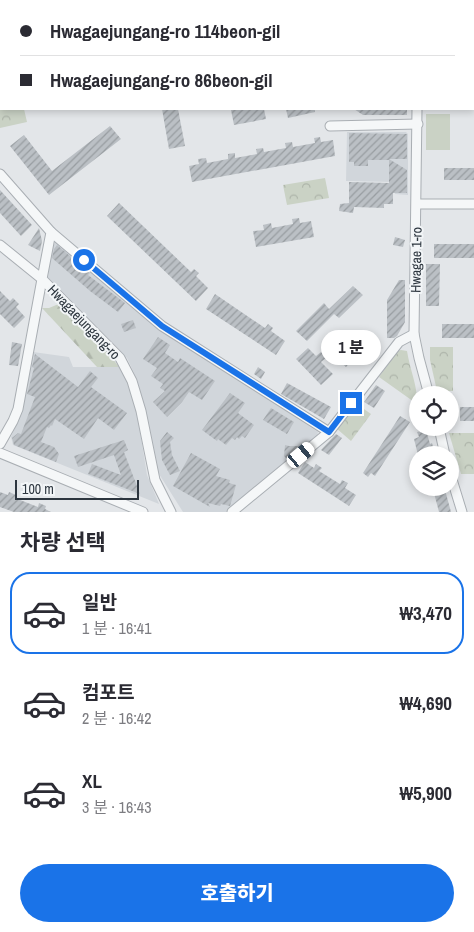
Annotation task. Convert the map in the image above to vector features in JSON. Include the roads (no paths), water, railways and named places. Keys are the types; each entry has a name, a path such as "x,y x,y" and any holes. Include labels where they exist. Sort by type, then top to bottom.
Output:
{"street":[{"name":"Hwagae 1-ro","path":"418,110 414,334 427,386"},
{"path":"330,126 418,124"},
{"path":"0,174 51,232 162,326 329,432"},
{"path":"417,204 474,204"},
{"name":"Hwagaejungang-ro","path":"51,232 42,279 120,358 132,380 156,480 171,512"},
{"path":"0,245 42,279 18,408 0,444"},
{"path":"232,512 329,432 399,342 414,334"},
{"path":"0,453 143,512"},
{"path":"457,496 462,512"}]}
